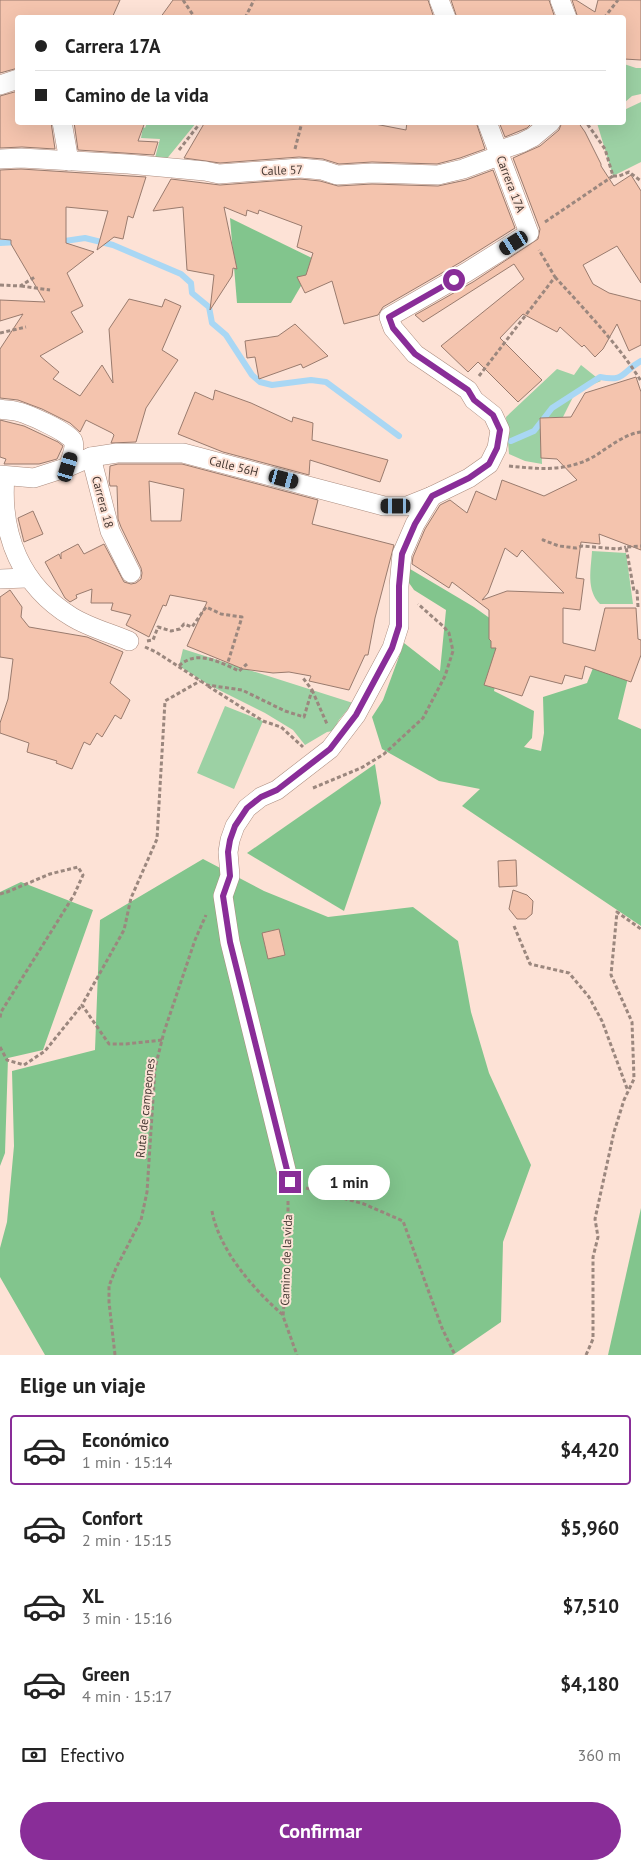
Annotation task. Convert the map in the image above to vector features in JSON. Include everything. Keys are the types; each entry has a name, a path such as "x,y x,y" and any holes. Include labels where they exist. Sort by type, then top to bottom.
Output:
{"street":[{"path":"439,0 445,15"},
{"path":"560,0 566,15"},
{"path":"0,85 15,80"},
{"path":"63,125 69,162"},
{"name":"Carrera 17A","path":"488,125 529,233"},
{"name":"Calle 57","path":"0,159 20,158 164,167 219,174 300,168 322,170 338,175 430,175 463,169 493,158 506,148 533,137 547,125"},
{"path":"489,464 497,448 500,430 493,415 474,400 468,390 415,354 393,328 389,317 467,272 529,233"},
{"path":"0,409 33,416 68,435 73,441 74,447 68,467"},
{"name":"Calle 56H","path":"2,475 34,478 92,457 117,453 183,453 384,506 407,506 469,478 489,464"},
{"name":"Carrera 18","path":"92,457 110,531 131,573"},
{"path":"2,475 9,536 16,559 26,578 48,601 73,618 129,641"},
{"path":"290,1182 240,989 230,942 223,896 230,876 228,852 230,840 235,826 243,814 261,797 277,790 334,744 356,715 392,648 399,626 399,586 402,554 415,524 432,496"},
{"path":"0,579 26,578"}],"path":[{"path":"183,0 193,15"},
{"path":"246,15 254,0"},
{"path":"606,15 618,0"},
{"path":"164,167 199,125"},
{"path":"588,125 604,149 613,176"},
{"path":"641,181 629,172 613,176 529,233 555,277 632,366 641,381"},
{"path":"635,178 641,174"},
{"path":"20,286 35,276"},
{"path":"468,390 555,277"},
{"path":"0,285 28,285 50,290"},
{"path":"0,333 26,327"},
{"path":"489,464 547,470 563,468 590,459 625,437 641,432"},
{"path":"544,539 559,546 576,548 582,546 618,549 641,546"},
{"path":"626,547 634,591 637,592 638,607"},
{"path":"129,641 153,640 158,627 172,631 180,629 184,624 192,627 206,607 221,614 242,618 228,662"},
{"path":"129,641 156,652 263,721 281,727 306,750"},
{"path":"179,666 185,660 194,657 205,658 239,671 246,664"},
{"path":"303,678 312,690 326,723 327,732"},
{"path":"0,1046 7,1060 24,1065 44,1051 82,1005 124,930 130,898 157,839 165,701 200,681"},
{"path":"207,685 242,690 285,711 304,716 312,690"},
{"path":"0,894 50,874 78,867 83,875 74,895 0,1018"},
{"name":"Ruta de campeones","path":"115,1355 109,1286 116,1268 141,1220 147,1192 155,1068 162,1040 195,940 214,902 223,896"},
{"path":"586,1355 593,1339 594,1257 598,1238 596,1219 614,1132 624,1100 634,1079 632,1022 611,975 617,912 641,929"},
{"path":"514,926 530,964 569,973 589,997 602,1021 628,1091"},
{"path":"82,1005 109,1044 162,1040"},
{"path":"290,1182 314,1192 364,1204 403,1221 442,1328 455,1355"},
{"name":"Camino de la vida","path":"290,1182 288,1190 288,1267 283,1316 297,1355"},
{"path":"212,1211 215,1226 242,1273 263,1298 283,1316"}],"green space":[{"path":"626,65 641,68 641,94 632,96 626,101"},
{"path":"641,102 641,162 613,176 598,125 626,125 626,109"},
{"path":"146,125 194,125 165,161 155,158 160,139 141,138 143,127 145,128"},
{"path":"230,218 316,260 291,303 237,303"},
{"path":"581,365 601,381 576,391 563,417 540,418 542,464 525,461 509,454 506,417 557,369 574,375"},
{"path":"592,551 626,553 633,604 600,604 591,586"},
{"path":"405,566 474,607 498,624 499,668 494,691 534,711 532,738 524,747 541,751 544,733 543,697 587,683 593,668 625,663 627,682 618,719 641,729 641,926 462,806 480,789 439,781 382,749 372,717 383,700 404,643 440,671 446,610 414,590 407,580"},
{"path":"183,649 353,703 339,720 333,731 327,732 305,745 293,730 265,713 209,685 179,666"},
{"path":"225,706 263,721 234,789 197,773"},
{"path":"375,764 381,803 344,911 247,853"},
{"path":"203,859 264,891 328,917 413,907 458,941 471,1012 489,1073 531,1165 503,1242 501,1322 453,1355 45,1355 0,1277 0,1248 7,1222 14,1146 12,1071 95,1050 100,920"},
{"path":"21,882 93,910 43,1050 8,1058 5,1153 0,1166 0,892"},
{"path":"641,1208 641,1355 608,1355"}],"building":[{"path":"0,0 120,0 113,15 15,15 15,69 0,73"},
{"path":"173,0 428,0 433,15 162,15"},
{"path":"451,0 549,0 554,15 456,15"},
{"path":"572,0 576,0 595,12 598,0 641,0 641,60 626,59 626,15 577,15"},
{"path":"15,92 15,125 51,125 55,149 0,148 0,96"},
{"path":"74,125 144,125 138,141 158,142 154,155 78,150"},
{"path":"203,125 380,125 406,130 407,125 477,125 485,149 437,164 372,162 339,164 323,159 299,157 220,163 184,158"},
{"path":"500,125 530,125 527,128 505,137"},
{"path":"561,125 580,125 601,166 614,186 631,175 641,191 641,283 617,246 583,265 593,284 609,293 641,301 641,345 629,351 617,324 603,349 595,357 584,345 582,347 560,327 557,332 523,314 500,338 542,380 518,402 478,362 468,372 441,346 524,279 514,264 423,322 415,315 473,282 538,239 540,229 513,158 540,146 559,130"},
{"path":"21,169 146,177 133,218 128,216 123,239 114,237 97,250 108,211 66,207 66,243 94,252 67,273 83,306 71,312 83,332 40,356 59,372 53,379 80,396 102,365 113,383 109,329 129,299 162,307 165,299 181,306 162,350 178,360 146,408 136,442 111,443 114,435 112,433 86,420 80,432 70,423 42,409 18,400 0,398 0,349 23,314 0,321 0,300 45,302 11,244 11,240 0,239 0,170"},
{"path":"493,170 515,228 383,307 378,315 344,324 332,281 305,293 297,277 306,275 313,253 297,247 302,226 259,210 258,214 247,210 246,216 224,207 237,269 233,268 232,276 210,310 214,275 187,270 183,207 153,211 171,179 220,185 300,179 320,181 338,186 372,184 438,186 466,180"},
{"path":"295,324 328,356 303,368 301,364 259,379 255,357 247,358 245,341 278,336"},
{"path":"636,377 641,392 641,550 599,534 600,544 581,542 576,578 584,579 580,610 563,608 563,643 595,651 605,608 636,608 638,639 641,640 641,655 631,682 585,666 582,679 565,675 562,684 530,676 522,696 484,685 496,648 491,648 491,641 489,639 489,610 452,582 449,588 412,564 413,557 425,529 440,505 450,500 467,513 476,491 496,500 502,480 544,496 577,480 557,459 541,458 540,418 571,417 585,393","holes":["505,548 517,557 522,550 564,593 507,591 482,600 488,593"]},
{"path":"215,390 251,403 292,422 293,417 313,423 312,440 388,460 380,482 310,460 309,475 223,452 178,434 195,392 213,400"},
{"path":"0,420 24,426 58,442 63,446 57,459 39,464 4,464 6,459 0,457"},
{"path":"118,464 182,464 318,500 312,524 394,545 375,618 368,655 365,655 349,690 309,681 311,676 289,672 273,673 243,669 187,646 207,602 170,595 166,606 163,605 149,637 126,625 131,615 111,610 113,603 91,603 92,589 76,595 77,598 70,602 65,598 45,562 59,554 61,559 61,553 78,544 84,554 104,544 124,582 131,584 141,579 141,568 118,519 117,486 110,486 110,466","holes":["149,481 184,489 181,521 151,521"]},
{"path":"33,511 43,534 24,542 18,518"},
{"path":"10,590 22,607 21,617 29,627 87,637 123,652 110,683 130,700 121,719 115,715 102,737 97,733 90,745 84,742 72,769 56,763 57,761 27,752 29,743 0,733 0,723 8,699 13,659 0,657 0,597"},
{"path":"516,860 517,886 499,887 498,861"},
{"path":"513,890 527,895 533,901 532,914 526,919 517,919 509,909"},
{"path":"279,929 285,955 268,959 262,933"}],"waterway":[{"path":"58,242 85,238 113,245 181,274 191,283 192,293 209,307 212,323 226,335 252,375 260,382 272,385 311,380 326,382 399,436"},
{"path":"0,243 18,242"},
{"path":"511,441 534,431 552,408 600,377 619,377 641,361"}],"route":[{"path":"290,1182 240,989 230,942 223,896 230,876 228,852 230,840 235,826 247,808 261,797 277,790 330,749 356,715 392,648 399,626 399,586 402,554 415,524 432,496 469,478 489,464 497,448 500,430 493,415 474,400 468,390 415,354 393,328 389,317 454,280"}]}
